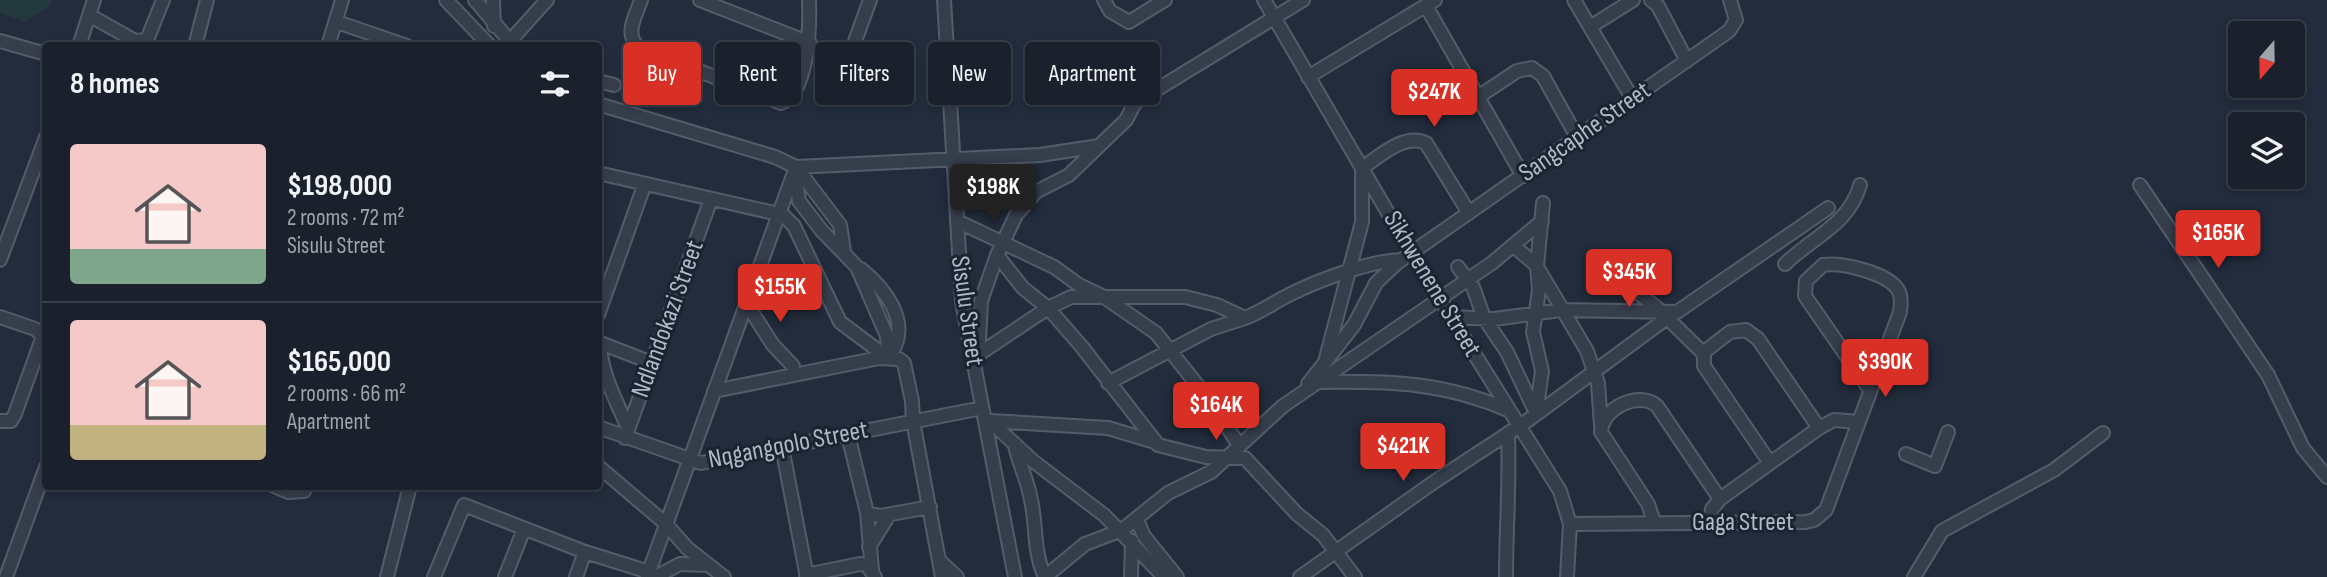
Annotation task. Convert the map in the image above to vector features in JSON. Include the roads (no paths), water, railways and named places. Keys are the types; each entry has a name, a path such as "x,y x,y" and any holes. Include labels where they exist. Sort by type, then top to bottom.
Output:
{"street":[{"path":"80,42 94,0"},
{"path":"89,15 135,41 147,40 152,35 163,0"},
{"path":"196,42 207,0"},
{"path":"330,42 342,0"},
{"path":"446,0 486,42"},
{"path":"475,0 494,26 511,42"},
{"path":"494,0 494,26"},
{"path":"513,42 547,0"},
{"path":"641,0 631,30 633,42 638,47 777,103 789,99 806,61 810,43 808,0"},
{"path":"700,0 810,43"},
{"path":"855,42 870,0"},
{"name":"Sisulu Street","path":"944,0 962,302 986,415 1015,577"},
{"path":"1104,0 1110,11 1129,22 1165,0"},
{"name":"Sikhwenene Street","path":"1264,0 1362,168 1407,257 1452,317 1511,412 1514,430 1560,491 1570,524 1567,577"},
{"path":"972,358 979,341 981,301 997,255 1016,215 1036,192 1069,175 1126,120 1135,103 1303,0"},
{"path":"1574,0 1632,98"},
{"path":"1651,0 1658,6 1687,61"},
{"name":"Sangcaphe Street","path":"1301,393 1354,325 1376,283 1407,257 1734,26 1736,14 1730,0"},
{"path":"1590,27 1628,1"},
{"path":"1308,77 1430,3 1478,97 1523,176"},
{"path":"337,22 395,42"},
{"path":"0,41 42,53"},
{"path":"1478,97 1517,71 1532,68 1543,76 1577,137"},
{"path":"602,83 614,85"},
{"path":"602,105 775,157 796,167 840,225 844,251"},
{"path":"1325,364 1362,222 1362,168 1407,139 1426,143 1469,213"},
{"path":"796,167 1040,155 1099,146"},
{"path":"0,260 42,148"},
{"path":"650,575 666,524 796,167"},
{"path":"714,391 888,358 895,348 897,335 894,303 822,231 799,201 796,167"},
{"path":"602,174 644,186 783,215 794,226 840,322 888,358 904,363 942,577"},
{"path":"1785,264 1831,230 1858,195 1860,185"},
{"path":"2140,185 2268,375 2297,437 2327,477"},
{"path":"602,304 644,186"},
{"name":"Ndlandokazi Street","path":"626,433 711,199"},
{"path":"1536,414 1542,371 1532,332 1539,290 1537,267 1544,203"},
{"path":"1300,577 1514,430 1665,316 1677,312 1828,208"},
{"path":"957,221 1003,242 1104,297 1156,333 1172,349 1239,445"},
{"path":"1015,445 1031,496 1036,555 1045,577 1085,544 1119,531 1137,520 1168,493 1211,472 1226,456 1301,393 1468,279 1514,246 1542,221"},
{"path":"1514,246 1537,267 1587,351 1594,372 1604,440 1648,505 1654,522"},
{"path":"997,255 1023,288 1048,308 1156,442"},
{"path":"1108,383 1211,329 1262,312 1303,289 1348,272 1407,257"},
{"path":"1605,263 1617,277 1665,316 1704,354 1706,372 1770,463"},
{"name":"Gaga Street","path":"1570,524 1805,522 1820,516 1833,497 1900,312 1899,290 1886,278 1842,264 1824,265 1806,281 1805,296 1870,390"},
{"path":"858,267 887,335 888,358"},
{"path":"1458,267 1468,279 1484,318 1507,352 1536,414"},
{"path":"972,358 1048,308 1071,297 1163,295 1198,299 1244,318"},
{"path":"746,303 773,345 793,366"},
{"path":"1452,317 1484,318 1562,310 1665,316"},
{"path":"0,317 41,332 42,336"},
{"path":"1704,354 1730,332 1740,329 1753,334 1819,429"},
{"path":"0,421 11,421 15,414 42,343"},
{"path":"602,344 652,363"},
{"path":"602,360 626,433"},
{"path":"1318,382 1415,383 1457,392 1511,412"},
{"path":"1601,426 1605,419 1625,403 1635,398 1650,400 1720,499"},
{"path":"986,415 1015,445 1104,515 1164,577"},
{"name":"Nqgangqolo Street","path":"602,428 626,433 689,461 710,463 913,421 986,415 1086,426 1206,457 1245,458 1297,514 1323,535 1355,577"},
{"path":"1710,522 1712,509 1720,499 1819,429 1834,420 1859,422"},
{"path":"1506,577 1506,530 1514,430"},
{"path":"1906,454 1935,466 1948,432"},
{"path":"1914,577 1942,531 2054,470 2103,433"},
{"path":"848,435 867,513 874,573"},
{"path":"782,447 806,576 860,564 874,573"},
{"path":"602,469 666,524 687,548 724,577"},
{"path":"6,577 42,478"},
{"path":"283,490 304,490"},
{"path":"387,577 409,490"},
{"path":"434,577 464,505 650,575 680,564 709,565"},
{"path":"867,513 889,515 930,507"},
{"path":"869,547 889,515"},
{"path":"1131,577 1132,545 1137,520"},
{"path":"1137,520 1143,536 1178,577"},
{"path":"505,577 524,529"},
{"path":"576,577 585,552"},
{"path":"941,562 957,577"}]}
